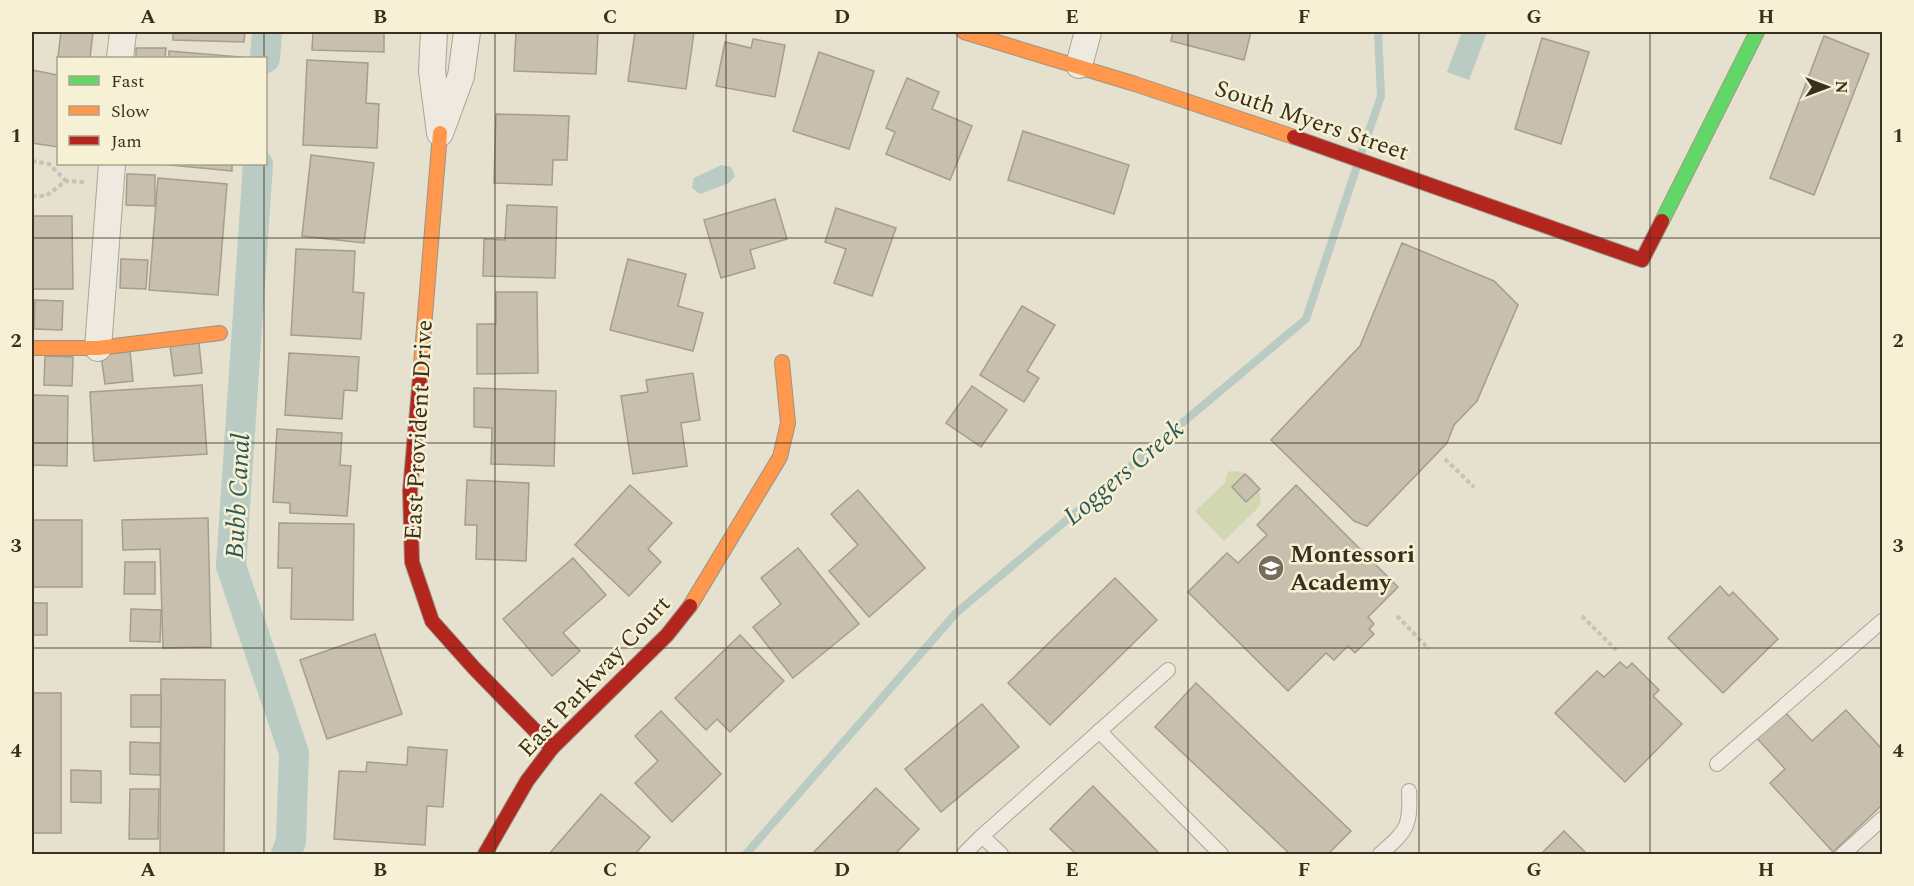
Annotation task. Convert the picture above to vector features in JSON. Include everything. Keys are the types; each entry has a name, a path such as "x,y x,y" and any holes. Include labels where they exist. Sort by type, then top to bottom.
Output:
{"street":[{"path":"120,57 123,32"},
{"name":"East Provident Drive","path":"434,32 432,71 440,133 410,491 412,562 432,621 552,748"},
{"name":"East Provident Drive","path":"440,133 461,76 467,32"},
{"name":"South Myers Street","path":"964,32 1079,65 1329,149 1642,260 1757,32"},
{"path":"1079,65 1088,32"},
{"path":"98,348 112,165"},
{"path":"32,348 98,348 220,333"},
{"name":"East Parkway Court","path":"485,855 527,782 552,748 667,635 697,598 780,457 788,423 782,362"}],"lane":[{"path":"1717,764 1882,621"},
{"path":"964,855 982,836 1168,670"},
{"path":"1099,731 1221,855"},
{"path":"1380,855 1405,832 1410,813 1409,791"},
{"path":"1843,855 1882,819"},
{"path":"982,836 1000,855"}],"path":[{"path":"32,161 49,164 66,181 46,196 32,196"},
{"path":"1445,459 1474,487"},
{"path":"1397,616 1429,649"},
{"path":"1582,616 1616,650"}],"green space":[{"path":"1226,472 1246,474 1254,481 1261,503 1224,541 1195,511 1226,482 1228,474"}],"shaded area":[{"path":"1462,32 1487,32 1469,80 1447,72"},
{"path":"721,165 731,167 735,176 729,183 700,194 692,188 694,178"}],"building":[{"path":"61,32 93,32 90,57 58,57"},
{"path":"173,32 245,32 244,42 173,40"},
{"path":"313,32 384,32 384,52 312,50"},
{"path":"516,32 598,32 596,74 514,71"},
{"path":"635,32 694,32 686,89 628,81"},
{"path":"1173,32 1251,32 1244,60 1171,41"},
{"path":"1824,36 1869,54 1814,195 1770,178"},
{"path":"1542,38 1589,52 1561,144 1515,129"},
{"path":"753,39 785,45 775,97 716,86 725,42 751,48"},
{"path":"136,48 166,48 165,57 136,57"},
{"path":"169,51 242,57 169,57"},
{"path":"819,52 874,71 849,149 793,131"},
{"path":"307,60 368,63 366,103 379,104 377,148 303,145"},
{"path":"32,70 57,75 57,147 32,143"},
{"path":"907,78 939,92 932,109 972,126 950,180 886,154 895,132 886,128"},
{"path":"496,114 569,116 567,160 553,160 552,185 494,183"},
{"path":"1023,131 1129,165 1114,214 1008,180"},
{"path":"311,155 374,163 364,243 302,236"},
{"path":"169,165 232,165 232,171"},
{"path":"127,174 155,175 155,206 126,205"},
{"path":"158,178 227,184 218,295 149,290"},
{"path":"775,199 787,239 750,250 755,268 721,278 704,220"},
{"path":"507,205 557,207 555,278 483,276 484,239 505,240"},
{"path":"836,208 896,228 872,296 834,283 846,249 825,242"},
{"path":"32,216 72,216 73,289 32,289"},
{"path":"1402,243 1494,281 1518,305 1477,401 1454,425 1447,443 1367,526 1354,521 1271,440 1360,346"},
{"path":"296,249 355,251 353,292 364,293 361,339 291,335"},
{"path":"121,259 148,260 146,289 120,288"},
{"path":"628,259 686,274 678,306 703,313 693,351 610,330"},
{"path":"496,292 537,292 538,373 477,374 477,324 496,324"},
{"path":"35,300 63,301 62,330 34,329"},
{"path":"1022,306 1055,325 1027,371 1039,378 1024,402 980,375"},
{"path":"199,343 202,373 174,376 170,346"},
{"path":"130,351 133,381 105,384 101,355"},
{"path":"289,353 359,357 357,391 344,390 342,419 285,415"},
{"path":"45,356 73,357 72,386 44,385"},
{"path":"693,373 700,420 681,423 687,466 633,474 621,396 648,392 646,380"},
{"path":"202,385 207,454 94,461 90,392"},
{"path":"972,386 1007,410 981,447 946,423"},
{"path":"474,388 556,391 554,466 491,464 492,428 474,427"},
{"path":"32,395 68,396 67,466 32,465"},
{"path":"277,429 342,433 340,465 351,466 347,516 290,513 290,503 273,502"},
{"path":"1245,474 1260,489 1246,502 1232,487"},
{"path":"467,480 529,483 526,561 476,559 477,525 465,525"},
{"path":"630,485 672,523 648,549 661,562 629,596 575,545"},
{"path":"1296,485 1398,587 1368,617 1374,624 1369,629 1374,634 1355,653 1348,646 1334,660 1326,653 1288,691 1188,592 1227,553 1238,563 1267,535 1257,525"},
{"path":"858,490 925,568 869,617 829,571 858,545 831,514"},
{"path":"208,518 211,647 163,648 160,549 123,550 122,520"},
{"path":"32,520 82,520 82,587 32,587"},
{"path":"279,523 354,524 353,620 291,619 292,568 278,568"},
{"path":"798,548 859,624 793,678 753,627 781,604 761,578"},
{"path":"573,558 606,595 563,633 580,651 552,676 503,619"},
{"path":"125,562 155,562 155,594 124,594"},
{"path":"1115,578 1157,620 1050,725 1008,683"},
{"path":"1720,586 1729,596 1733,592 1778,639 1723,693 1668,638"},
{"path":"32,603 47,603 47,635 32,635"},
{"path":"131,609 161,610 160,642 130,641"},
{"path":"375,634 402,714 327,739 300,660"},
{"path":"740,635 784,681 730,732 717,719 706,730 675,698"},
{"path":"1620,662 1627,668 1632,663 1659,690 1653,696 1682,724 1625,782 1555,713 1597,671 1604,677"},
{"path":"161,679 225,680 224,854 160,854"},
{"path":"1196,683 1351,831 1328,854 1290,854 1155,727"},
{"path":"32,693 61,693 61,833 32,833"},
{"path":"131,695 161,695 161,727 131,727"},
{"path":"982,704 1019,747 941,812 905,769"},
{"path":"1783,710 1812,741 1846,710 1882,749 1882,805 1833,852 1770,783 1785,769 1755,736"},
{"path":"661,711 721,774 672,822 635,783 658,761 635,736"},
{"path":"130,742 160,743 160,775 130,774"},
{"path":"408,747 447,750 443,807 427,806 425,845 334,839 339,771 366,772 367,762 407,765"},
{"path":"71,770 101,771 101,803 71,802"},
{"path":"1093,786 1160,854 1076,854 1050,829"},
{"path":"876,788 919,829 895,854 812,854"},
{"path":"130,789 159,789 158,839 129,839"},
{"path":"601,794 650,837 635,854 549,854"},
{"path":"1564,831 1587,854 1541,854"}],"waterway":[{"name":"Bubb Canal","path":"265,57 267,32"},
{"name":"Loggers Creek","path":"1361,154 1381,96 1378,32"},
{"name":"Bubb Canal","path":"258,165 231,566 294,753 291,841 286,854"},
{"name":"Loggers Creek","path":"746,854 956,613 1306,319 1357,166"}],"traffic: fast":[{"path":"1662,221 1757,32"}],"traffic: slow":[{"path":"964,32 1135,84 1294,137"},
{"path":"420,377 440,133"},
{"path":"32,348 98,348 220,333"},
{"path":"690,606 780,457 788,423 782,362"}],"traffic: jam":[{"path":"1294,137 1642,260 1662,221"},
{"path":"420,377 410,491 412,562 432,621 552,748"},
{"path":"485,854 527,781 552,748 667,635 690,606"}],"place":[{"name":"Montessori Academy","path":"1271,568"}]}
